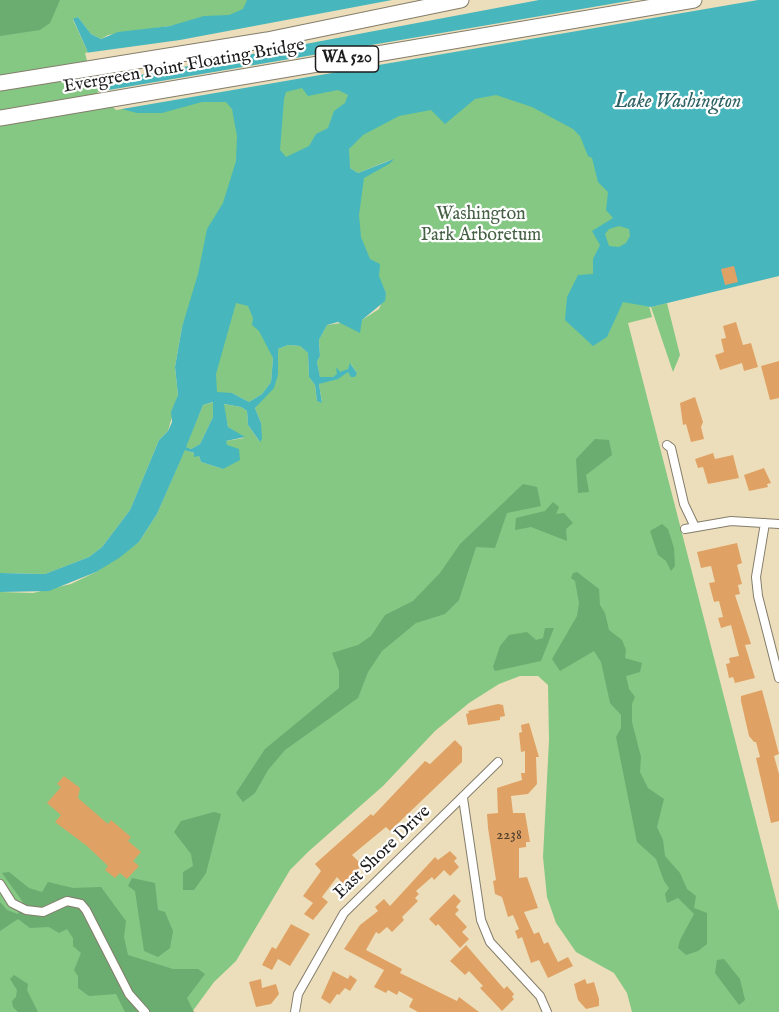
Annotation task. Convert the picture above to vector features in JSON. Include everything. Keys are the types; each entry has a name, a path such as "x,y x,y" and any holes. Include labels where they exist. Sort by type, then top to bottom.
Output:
{"highway":[{"name":"Evergreen Point Floating Bridge","path":"0,83 267,40 461,0"},
{"name":"Evergreen Point Floating Bridge","path":"0,118 694,0"}],"street":[{"path":"667,445 671,448 684,504 695,527"},
{"path":"685,529 731,521 779,524"},
{"path":"765,523 756,577 758,596 775,646 779,678"},
{"name":"East Shore Drive","path":"295,1012 298,993 344,913 498,762"},
{"path":"463,798 481,920 490,942 501,957 540,996 548,1012"},
{"path":"0,884 12,903 26,910 43,912 67,901 81,904 92,920 129,994 145,1012"}],"green space":[{"path":"0,0 267,0 238,16 108,35 101,39 91,34 78,17 73,20 87,50 97,87 373,67 349,133 286,193 257,109 182,327 175,367 178,395 168,431 159,440 130,510 102,547 89,557 45,574 0,573"},
{"path":"0,0 60,0 50,23 40,30 0,36"},
{"name":"Washington Park Arboretum","path":"779,0 639,245 607,337 622,301 646,295 652,317 628,323 779,911 779,1012 632,1012 627,993 614,973 576,952 556,923 547,897 543,857 549,740 548,685 538,676 520,676 499,684 469,703 435,731 383,786 290,870 236,961 214,982 192,1012 0,1012 0,592 33,593 71,584 96,572 139,542 157,514 185,449 199,456 201,462 223,469 226,441 244,438 228,427 223,404 241,407 247,411 248,425 259,441 261,423 255,408 278,375 278,349 288,345 300,346 308,353 309,377 315,385 317,401 322,402 319,384 347,372 357,373 351,364 348,369 333,377 320,378 317,362 320,356 319,340 327,325 362,320 379,309 386,293 378,276 360,261 356,177 393,159 358,173 350,168 348,163 349,149 372,121"},
{"path":"230,292 253,303 273,358 271,382 262,394 249,402 232,393 216,396 209,364"},
{"path":"667,303 680,355 673,372 651,307"},
{"path":"214,402 213,417 200,444 191,449 185,447 203,405"},
{"path":"595,439 609,440 612,455 586,475 589,492 578,493 576,459"},
{"path":"523,484 537,487 541,506 507,513 495,548 476,547 459,600 445,614 416,623 382,651 368,672 358,698 285,750 268,770 255,793 243,802 236,793 265,749 339,688 339,671 332,653 358,645 371,636 385,615 413,601 440,573 460,544"},
{"path":"553,502 559,507 556,514 564,513 573,523 566,529 567,541 531,527 515,530 516,518 545,511"},
{"path":"662,524 668,529 674,548 675,566 671,571 666,561 658,555 650,531"},
{"path":"577,572 599,589 600,605 605,613 609,630 622,640 626,650 625,658 642,663 640,672 626,676 629,689 635,697 632,704 632,722 641,757 640,772 648,788 664,799 657,827 663,840 665,856 680,873 687,889 696,896 694,908 707,913 707,944 698,951 686,955 678,948 694,914 678,898 667,903 665,894 669,888 656,859 637,842 616,737 621,728 621,715 610,703 601,662 594,651 560,671 552,659 577,616 579,603 575,581 571,578 573,573"},
{"path":"545,628 554,628 541,661 495,671 493,667 500,646 509,635 527,632 536,640 543,638"},
{"path":"214,812 221,814 206,873 194,890 183,890 183,872 193,866 191,854 174,832 181,821"},
{"path":"9,872 29,888 42,892 48,882 73,888 101,887 126,921 124,937 128,955 173,969 198,969 205,974 187,998 194,1012 125,1012 116,994 89,996 78,988 78,976 74,970 81,953 73,946 73,938 67,929 59,933 49,927 30,928 18,919 0,931 0,902 7,910 18,914 23,902 2,873"},
{"path":"132,878 155,883 158,910 165,912 173,931 170,948 158,957 144,951 135,891 128,886"},
{"path":"724,959 740,979 745,1000 739,1005 715,973 717,960"},
{"path":"14,975 28,984 27,990 38,1012 18,1012 13,1007 12,1001 16,997 17,990 10,979"}],"water":[{"name":"Lake Washington","path":"247,0 779,0 779,276 651,307 623,302 607,337 593,346 565,320 567,297 578,275 593,274 593,259 600,245 592,231 613,218 606,210 608,192 598,182 592,158 588,156 580,136 573,129 532,107 496,95 475,99 445,124 431,110 399,116 363,135 349,149 350,168 358,173 394,159 364,178 359,215 361,237 370,259 380,264 379,276 386,293 385,301 362,320 360,333 338,322 327,325 319,340 320,356 317,362 320,377 333,377 337,374 336,367 340,372 348,369 350,363 357,373 355,377 351,377 348,372 338,379 319,384 322,403 317,401 315,385 309,377 308,353 300,346 288,345 278,349 278,375 274,388 255,408 261,423 262,439 260,442 248,425 247,411 241,407 224,404 228,427 245,437 226,441 227,445 239,449 240,460 223,469 201,462 199,456 194,457 194,453 185,450 157,514 139,542 119,558 96,572 49,591 0,592 0,573 45,574 89,557 102,547 130,510 159,440 168,431 172,422 171,412 178,395 175,367 182,327 198,274 207,229 223,203 236,161 237,136 232,109 226,102 202,102 162,113 137,113 118,108 97,87 87,50 73,19 78,17 91,34 101,39 118,32 170,26 204,16 229,15 243,9","holes":["302,88 308,96 338,90 348,95 345,103 334,111 328,128 316,134 309,146 286,157 280,150 286,92","619,226 629,229 630,236 626,243 619,247 609,246 605,234 609,229","236,303 248,306 253,318 252,325 259,331 273,358 271,382 262,394 249,402 232,393 217,392 216,374","213,402 213,417 200,444 191,449 186,447 203,405"]}],"pier":[{"path":"392,0 539,0 93,84 85,53 180,40"},
{"path":"634,0 758,0 116,110 97,92"}],"building":[{"path":"734,266 738,282 725,285 721,269"},
{"path":"736,322 743,345 751,343 758,367 744,371 742,363 720,370 715,355 724,352 721,339 726,338 723,326"},
{"path":"779,361 779,398 770,400 761,366"},
{"path":"695,397 703,422 701,427 704,439 691,442 686,424 683,425 680,403"},
{"path":"713,453 715,459 733,455 739,478 708,484 703,467 698,468 695,459"},
{"path":"764,468 771,483 767,484 768,487 749,491 744,475"},
{"path":"737,543 742,563 737,565 742,584 738,585 740,594 735,595 751,644 745,645 755,678 735,683 733,677 729,678 726,664 730,663 729,658 739,656 731,625 721,628 718,618 723,617 719,601 714,602 709,583 715,582 711,566 701,568 697,552"},
{"path":"762,690 779,754 774,756 779,774 779,821 771,823 756,758 760,757 756,742 749,736 741,701 741,696"},
{"path":"498,704 503,705 505,716 500,717 500,720 468,725 466,714 469,713 468,711"},
{"path":"529,723 539,757 536,757 537,784 528,794 511,796 513,813 525,813 530,842 526,842 526,847 519,848 519,878 527,877 538,908 524,912 534,934 539,932 544,944 548,942 558,962 568,957 573,966 548,978 539,960 531,963 522,937 518,939 515,931 519,929 513,915 508,917 502,897 495,894 493,881 496,880 488,828 487,814 498,813 497,788 522,780 521,773 525,773 525,751 521,752 519,733 522,732 521,725"},
{"path":"455,740 462,747 462,762 390,831 386,827 352,855 362,865 344,885 337,877 322,897 328,902 313,920 304,914 313,903 303,896 321,871 315,864 371,814 373,816 425,761 430,764"},
{"path":"64,776 80,788 78,798 108,824 111,820 131,837 128,841 141,852 133,861 139,866 127,879 120,873 115,878 105,870 108,866 87,846 55,822 61,815 47,803 61,787 57,784"},
{"path":"450,851 457,858 454,861 459,867 450,876 444,870 434,880 432,877 416,891 419,894 415,898 418,901 402,917 404,920 392,932 387,927 379,934 376,932 366,950 402,969 400,973 457,1001 459,997 479,1012 418,1012 409,1007 413,999 399,991 397,995 374,987 384,970 344,949 360,925 378,911 375,907 384,899 390,906 435,857 438,860"},
{"path":"454,894 461,901 456,907 459,910 455,914 467,927 462,932 469,939 460,948 438,924 436,926 429,919"},
{"path":"291,924 310,934 290,966 278,959 272,970 262,965 272,947 276,949"},
{"path":"466,945 504,989 507,986 514,994 512,997 514,999 502,1011 480,988 483,986 469,971 465,975 450,961"},
{"path":"333,971 348,979 350,975 357,980 350,991 345,988 330,1004 321,998"},
{"path":"261,979 262,988 276,984 279,994 271,1004 256,1007 249,982"},
{"path":"585,979 587,984 594,982 599,1006 586,1009 578,1000 574,984"}]}
